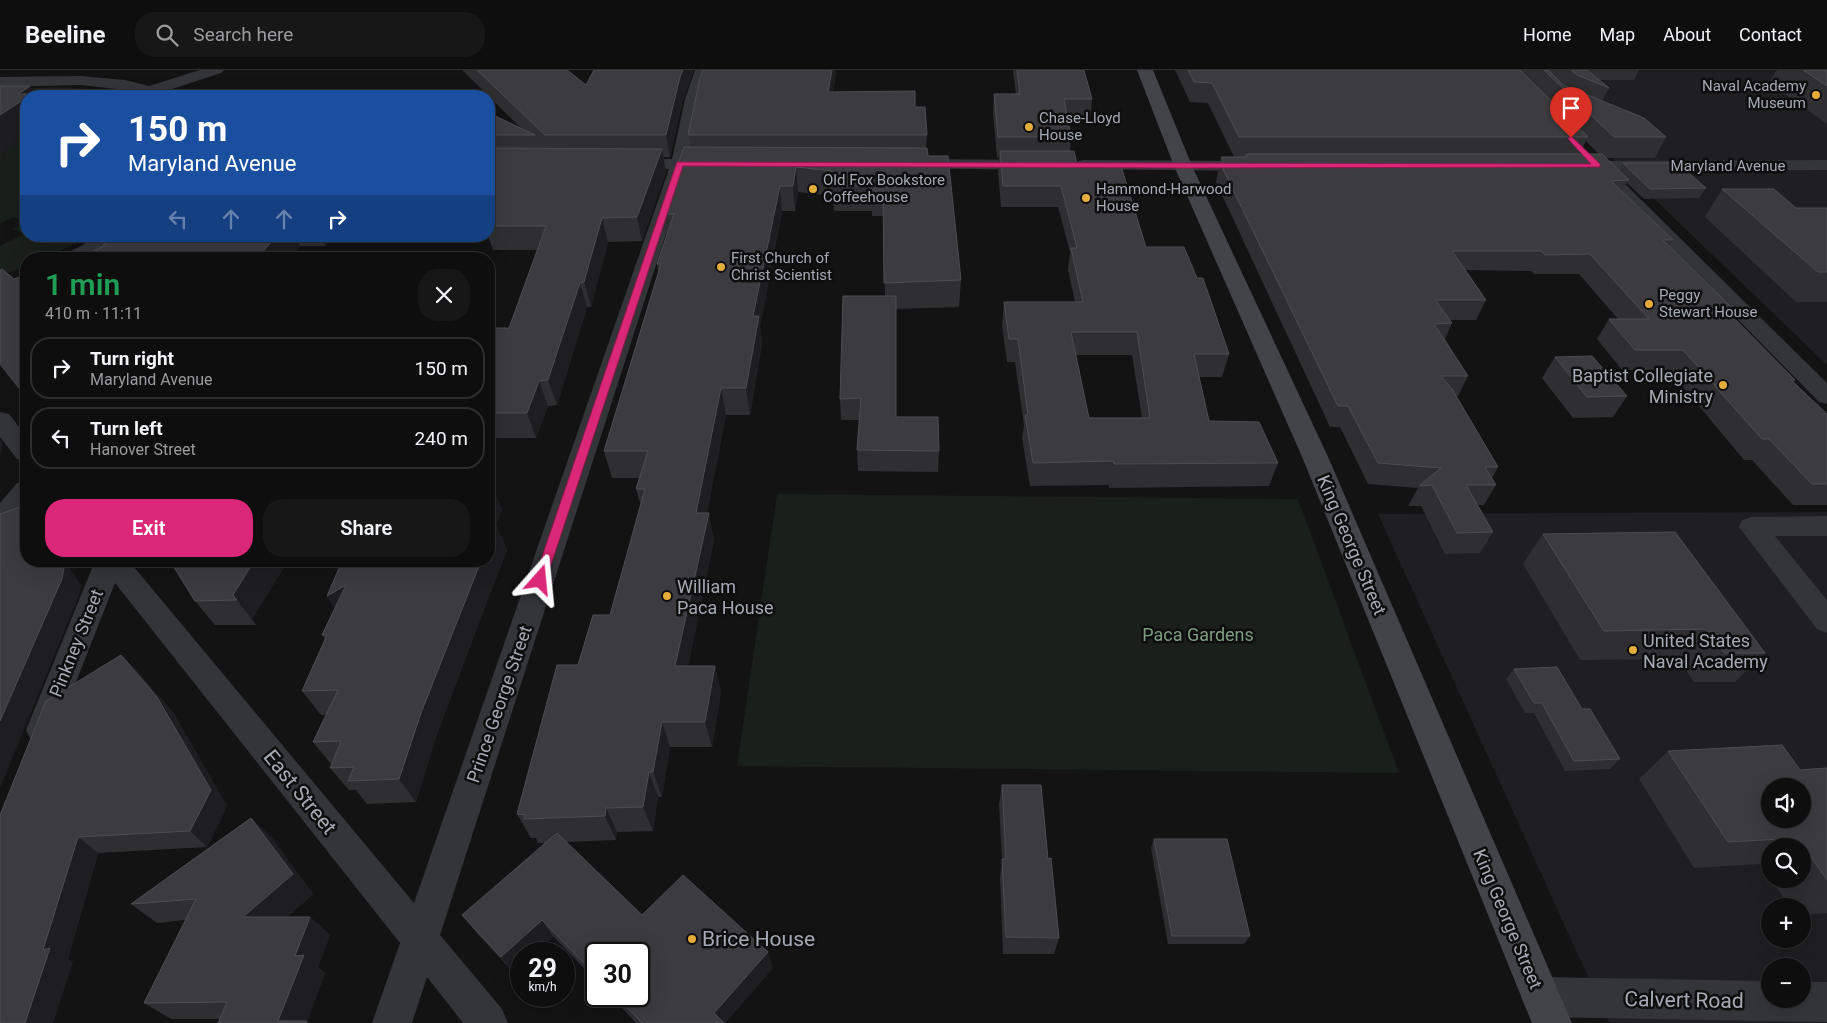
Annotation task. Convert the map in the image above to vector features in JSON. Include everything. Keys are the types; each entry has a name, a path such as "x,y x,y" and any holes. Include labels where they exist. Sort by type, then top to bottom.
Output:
{"street":[{"path":"164,90 216,70"},
{"name":"Prince George Street","path":"392,1023 680,164 693,100 703,70"},
{"name":"King George Street","path":"1145,70 1183,166 1316,459 1547,1010"},
{"path":"0,82 77,80 110,84 136,90"},
{"path":"1591,159 1827,397"},
{"name":"Maryland Avenue","path":"1558,166 1591,159 1827,165"},
{"path":"613,164 729,164"},
{"path":"897,164 1272,166"},
{"path":"84,252 103,242"},
{"path":"0,420 20,445"},
{"path":"0,521 20,497"},
{"path":"1827,526 1752,527 1827,621"},
{"name":"Pinkney Street","path":"33,754 107,567"},
{"name":"East Street","path":"118,567 488,1023"},
{"name":"Calvert Road","path":"1547,1010 1827,1002"}],"shaded area":[{"path":"1520,70 1827,70 1827,365 1620,166"},
{"name":"United States Naval Academy","path":"1827,512 1827,1023 1609,1023 1378,514"}],"green space":[{"path":"53,87 98,90 20,90 20,94 0,89"},
{"path":"20,140 20,220 13,217 0,224 0,155"},
{"path":"20,226 20,232 13,229"},
{"path":"20,236 20,242 79,242 58,252 20,252 20,268 0,276 0,246"},
{"name":"Paca Gardens","path":"777,494 1298,499 1399,773 737,766"}],"building":[{"path":"477,70 567,70 586,85 594,70 683,70 666,135 545,135"},
{"path":"703,70 832,70 828,92 915,91 915,107 925,107 927,135 688,135"},
{"path":"1017,70 1084,70 1092,99 1064,99 1071,137 998,137 994,94 1020,94"},
{"path":"1188,70 1520,70 1588,137 1239,137 1212,83 1194,82"},
{"path":"1544,70 1548,70 1563,85 1644,118 1666,137 1614,137"},
{"path":"1571,70 1587,70 1609,88 1577,75"},
{"path":"1803,70 1827,70 1827,86"},
{"path":"0,86 30,86 20,90 18,94 20,94 20,102 0,115"},
{"path":"495,116 535,135 495,135"},
{"path":"684,147 927,148 928,156 948,156 961,280 884,283 883,191 871,191 871,186 832,186 833,171 796,167 793,186 780,186 753,316 759,316 746,388 721,388 696,513 709,513 675,666 715,666 705,722 662,722 653,772 649,772 643,807 606,808 605,816 524,819 526,815 517,814 557,665 578,665 593,615 610,615 645,489 636,489 648,451 604,451 661,264 657,264 674,214 661,214"},
{"path":"495,148 662,149 637,217 602,218 584,282 580,283 548,380 539,381 527,413 495,413 495,328 509,328 546,226 495,226"},
{"path":"1000,151 1074,151 1077,164 1120,163 1146,247 1184,247 1197,278 1203,278 1229,354 1194,354 1209,421 1259,422 1278,463 1114,464 1113,461 1033,463 1025,415 1028,415 1018,339 1009,339 1004,302 1083,302 1071,248 1077,248 1061,186 1003,186","holes":["1071,332 1137,332 1150,418 1089,418"]},
{"path":"1246,154 1602,154 1629,180 1611,181 1673,240 1663,240 1735,311 1726,310 1795,380 1791,380 1827,414 1827,484 1812,484 1769,439 1762,439 1683,350 1635,350 1609,319 1649,319 1590,254 1545,255 1541,251 1452,251 1486,300 1435,300 1452,323 1434,324 1468,376 1441,376 1452,389 1498,467 1485,467 1496,485 1466,485 1493,532 1457,533 1432,485 1419,486 1441,468 1378,463 1348,406 1338,406 1220,163 1224,163 1221,157 1247,157"},
{"path":"1623,163 1677,163 1706,188 1650,189"},
{"path":"1722,189 1774,189 1796,208 1827,208 1827,272 1818,272"},
{"path":"107,242 271,242 263,252 92,252"},
{"path":"2,269 14,279 20,277 20,389 0,364 0,270"},
{"path":"843,296 896,296 896,417 938,417 939,451 857,450 861,398 840,399"},
{"path":"1592,356 1627,396 1587,397 1555,357"},
{"path":"20,507 20,567 64,567 62,579 0,721 0,514"},
{"path":"1675,532 1765,653 1724,653 1706,629 1604,631 1543,534"},
{"path":"174,567 250,567 233,595 237,600 195,601"},
{"path":"339,567 479,567 421,713 399,779 348,781 354,767 330,768 341,741 313,742 338,690 302,691 327,635 322,635 346,585 327,596"},
{"path":"121,655 157,697 211,790 190,831 78,837 43,950 50,948 25,1023 0,1023 0,815 46,701"},
{"path":"1557,667 1582,709 1590,709 1620,759 1574,761 1542,703 1534,703 1514,669"},
{"path":"1782,745 1800,770 1827,768 1827,880 1811,857 1811,838 1761,838 1761,840 1728,842 1668,751"},
{"path":"1002,785 1041,785 1048,859 1051,858 1059,938 1006,937 1002,859 1006,859"},
{"path":"251,818 293,874 243,917 310,917 295,956 304,955 278,1021 307,1021 306,1023 218,1023 227,1002 144,1003 196,899 131,904"},
{"name":"Brice House","path":"557,833 642,915 683,875 768,952 714,1013 724,1023 642,1023 627,1007 650,1007 650,942 585,942 585,965 575,954 575,942 563,942 542,920 518,942 510,942 510,949 501,957 462,915"},
{"path":"1154,839 1227,839 1250,936 1172,936"}],"place":[{"name":"Naval Academy Museum","path":"1816,95"},
{"name":"Chase-Lloyd House","path":"1029,127"},
{"name":"Old Fox Bookstore Coffeehouse","path":"813,189"},
{"name":"Hammond-Harwood House","path":"1086,198"},
{"name":"First Church of Christ Scientist","path":"721,267"},
{"name":"Peggy Stewart House","path":"1649,304"},
{"name":"Baptist Collegiate Ministry","path":"1723,385"},
{"name":"William Paca House","path":"667,596"},
{"name":"United States Naval Academy","path":"1633,650"},
{"name":"Brice House","path":"692,939"}],"route":[{"path":"540,580 680,164 1598,166 1571,138"}]}
